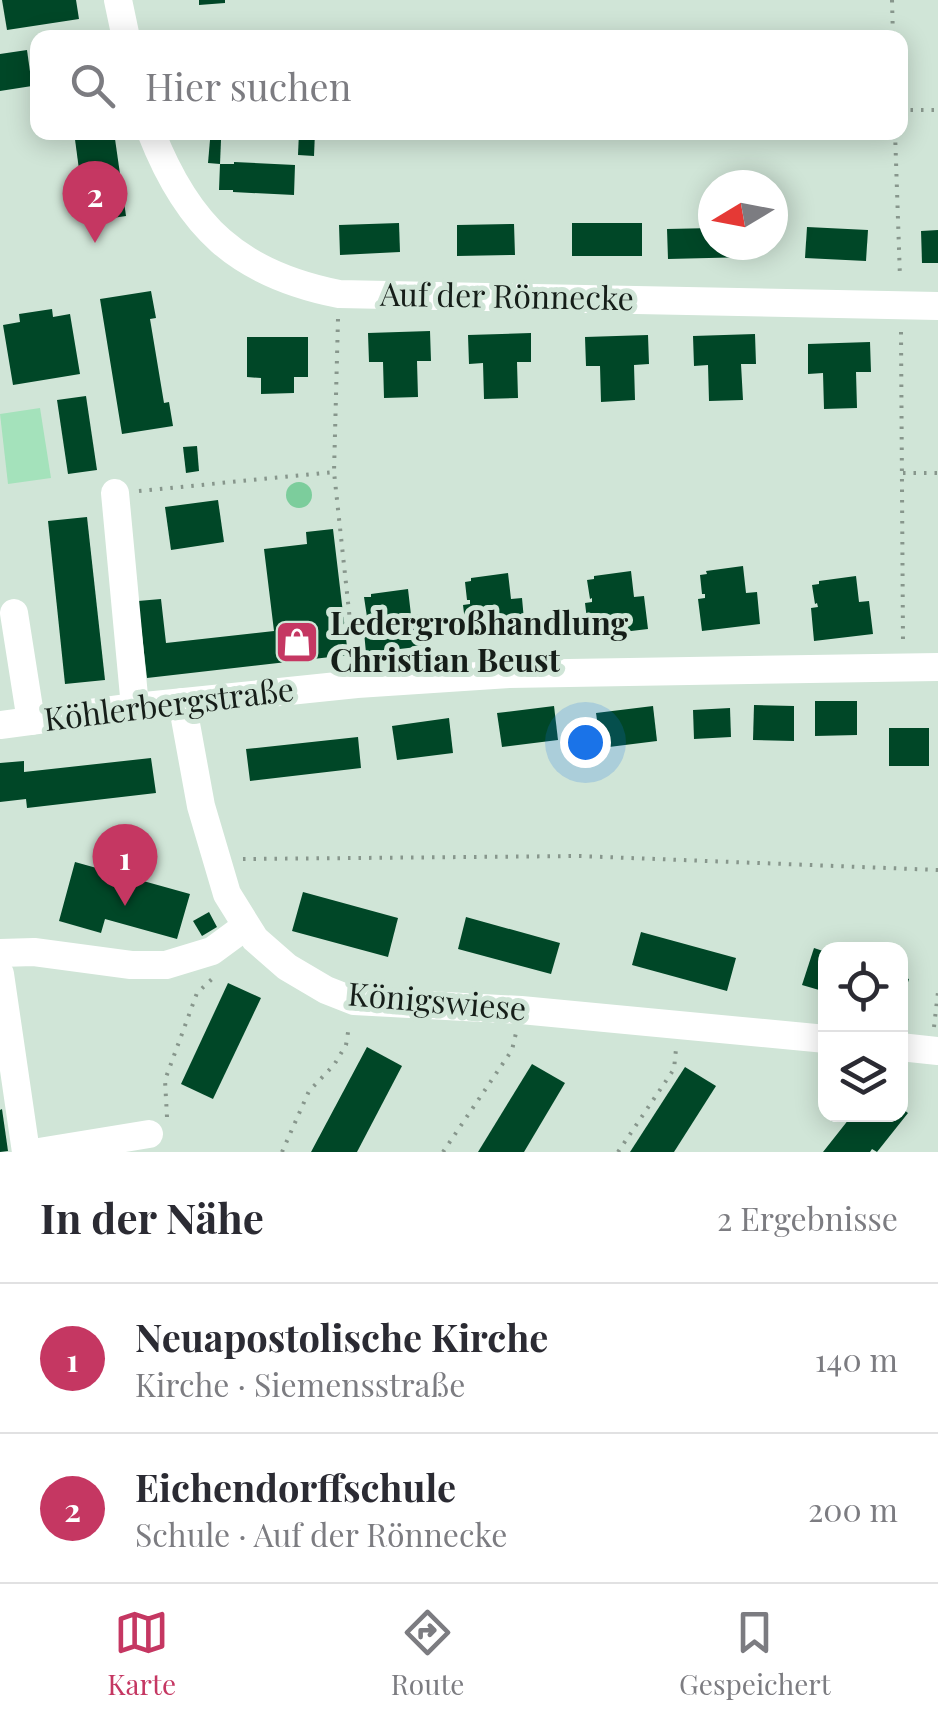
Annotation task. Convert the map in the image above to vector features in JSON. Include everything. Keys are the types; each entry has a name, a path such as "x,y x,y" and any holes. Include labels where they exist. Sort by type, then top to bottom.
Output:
{"street":[{"path":"118,0 124,30"},
{"name":"Auf der Rönnecke","path":"154,140 185,202 204,226 252,265 308,288 339,294 938,306"},
{"path":"115,493 135,707"},
{"path":"14,613 31,720"},
{"name":"Köhlerbergstraße","path":"0,724 357,684 510,674 938,667"},
{"name":"Königswiese","path":"182,702 201,806 227,894 254,938 287,967 326,990 354,1001 521,1010 818,1038"},
{"path":"0,953 34,952 131,965 166,965 212,952 246,926"},
{"path":"0,974 26,1152"},
{"path":"908,1048 935,1050"},
{"path":"39,1152 158,1134"}],"path":[{"path":"892,0 893,30"},
{"path":"908,110 938,110"},
{"path":"895,140 901,304 903,667"},
{"path":"339,294 334,472 357,684"},
{"path":"115,493 334,472"},
{"path":"902,473 938,474"},
{"path":"216,859 579,856 938,870"},
{"path":"158,1134 165,1080 197,993 211,980"},
{"path":"935,1050 938,992"},
{"path":"282,1152 309,1091 334,1065 346,1045 354,1001"},
{"path":"443,1152 512,1050 521,1010"},
{"path":"618,1152 674,1069 679,1025"}],"shaded area":[{"path":"40,408 51,478 8,484 0,414"},
{"path":"299,482 308,486 312,495 308,504 299,508 290,504 286,495 290,486"}],"building":[{"path":"2,0 76,0 79,19 7,30"},
{"path":"199,0 225,0 225,3 199,5"},
{"path":"27,50 30,86 0,91 0,54"},
{"path":"75,140 115,140 126,216 86,222"},
{"path":"210,140 221,140 220,164 208,163"},
{"path":"299,140 315,140 314,156 298,155"},
{"path":"220,164 295,165 294,195 219,190"},
{"path":"399,223 400,252 340,255 339,225"},
{"path":"572,223 642,223 642,256 572,256"},
{"path":"514,224 515,255 457,256 457,225"},
{"path":"807,227 868,230 866,261 805,258"},
{"path":"698,228 698,258 668,259 667,229"},
{"path":"938,230 938,263 922,263 921,231"},
{"path":"151,291 156,318 150,319 164,403 169,402 173,426 122,434 100,299"},
{"path":"52,309 53,317 70,314 80,374 13,385 3,325 20,322 19,314"},
{"path":"430,331 431,361 417,361 418,397 384,398 383,362 369,362 368,333"},
{"path":"531,333 531,362 517,362 518,398 484,399 483,363 469,364 468,335"},
{"path":"755,334 756,364 741,364 743,400 709,401 708,365 694,366 693,336"},
{"path":"648,335 649,364 634,365 635,400 601,402 600,366 586,366 585,337"},
{"path":"247,337 308,337 308,377 294,377 294,393 261,394 261,378 247,377"},
{"path":"870,342 871,372 856,372 857,408 824,409 823,373 808,374 808,344"},
{"path":"86,396 97,470 68,474 57,400"},
{"path":"197,446 199,471 186,473 183,447"},
{"path":"218,500 224,542 171,550 165,507"},
{"path":"87,517 105,680 65,684 48,521"},
{"path":"333,529 348,655 147,678 138,601 161,599 166,643 274,631 264,549 307,544 306,532"},
{"path":"743,566 746,593 757,592 760,624 702,631 698,599 705,598 705,594 700,575"},
{"path":"631,571 634,597 644,596 648,629 589,636 585,603 592,602 592,598 587,580"},
{"path":"508,573 511,599 522,598 525,631 467,638 463,605 470,604 470,600 465,582"},
{"path":"856,576 859,602 869,601 873,634 814,641 811,608 818,607 812,585"},
{"path":"408,589 411,615 421,614 425,646 366,653 363,621 369,620 369,616 364,597"},
{"path":"815,701 857,701 857,735 815,736"},
{"path":"754,705 794,706 794,741 753,740"},
{"path":"554,706 558,740 502,747 497,713"},
{"path":"653,706 657,741 601,748 596,713"},
{"path":"730,708 731,737 694,739 693,710"},
{"path":"449,718 453,753 397,760 392,726"},
{"path":"889,728 929,728 929,766 889,766"},
{"path":"358,737 361,768 250,781 246,749"},
{"path":"151,758 156,793 27,808 26,799 0,802 0,763 24,761 24,772"},
{"path":"75,862 190,894 177,939 105,919 101,933 59,921"},
{"path":"303,892 398,918 388,957 292,931"},
{"path":"209,912 217,927 202,936 193,921"},
{"path":"466,917 560,943 551,974 458,949"},
{"path":"641,932 736,958 727,991 632,965"},
{"path":"814,948 818,949 818,990 802,985"},
{"path":"228,983 261,998 213,1099 181,1084"},
{"path":"367,1047 402,1066 357,1152 311,1152"},
{"path":"532,1064 565,1083 524,1152 478,1152"},
{"path":"685,1067 716,1086 674,1152 630,1152"},
{"path":"0,1110 8,1151 0,1152"},
{"path":"847,1122 901,1122 877,1152 823,1152"}],"place":[{"name":"Eichendorffschule","path":"95,243"},
{"name":"Ledergroßhandlung Christian Beust","path":"297,642"},
{"name":"Neuapostolische Kirche","path":"125,906"}]}
